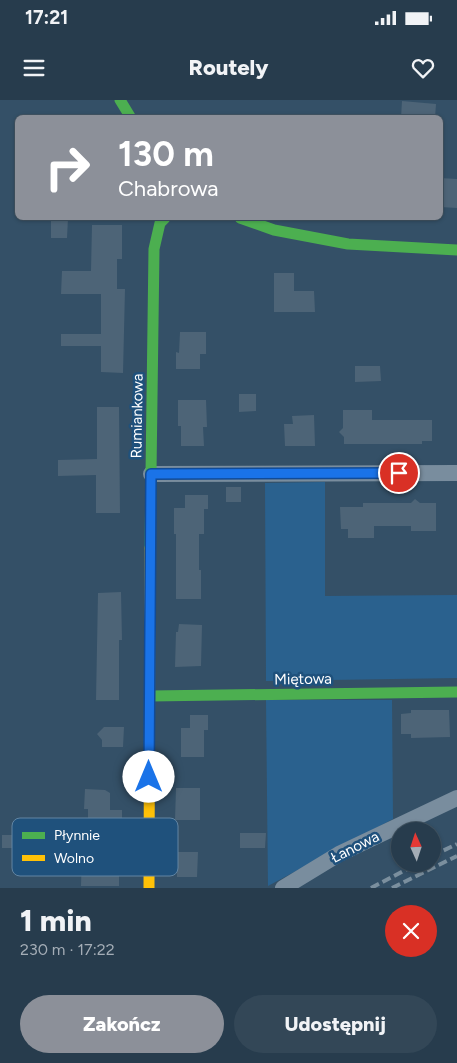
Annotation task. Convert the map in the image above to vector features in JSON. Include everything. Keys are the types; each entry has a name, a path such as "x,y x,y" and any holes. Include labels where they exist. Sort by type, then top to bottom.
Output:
{"street":[{"path":"120,100 129,115"},
{"name":"Rumiankowa","path":"149,818 154,249 160,223 163,220"},
{"path":"246,220 274,230 348,244 457,250"},
{"path":"151,474 457,473"},
{"name":"Miętowa","path":"150,696 457,692"},
{"name":"Łanowa","path":"283,888 339,854 457,798"}],"shaded area":[{"path":"325,482 325,596 457,595 457,678 266,681 265,483"},
{"path":"266,700 392,700 393,819 268,886"}],"building":[{"path":"402,101 436,104 435,115 401,115"},
{"path":"443,178 457,179 457,208 443,207"},
{"path":"51,220 68,220 67,238 51,238"},
{"path":"92,225 122,225 122,259 117,259 117,289 125,289 123,373 101,372 101,346 61,346 61,334 101,334 101,294 61,294 62,271 91,271"},
{"path":"274,273 294,273 294,291 314,291 315,312 274,312"},
{"path":"180,332 206,332 206,354 200,354 200,369 176,369 176,352 179,353"},
{"path":"355,366 380,366 381,381 355,382"},
{"path":"239,394 256,394 256,411 239,412"},
{"path":"178,400 206,400 207,427 203,427 204,446 181,446 181,426 178,426"},
{"path":"97,407 119,407 120,513 96,513 96,475 58,476 58,460 97,459"},
{"path":"343,410 372,410 372,420 432,420 432,441 422,441 422,444 344,444 344,437 339,432 343,428"},
{"path":"314,415 315,446 285,446 284,424 293,424 292,416"},
{"path":"226,487 241,487 241,502 226,502"},
{"path":"185,495 208,495 208,509 204,509 204,534 199,534 201,599 176,599 174,508 185,508"},
{"path":"415,499 420,503 436,503 436,531 411,531 411,526 374,526 374,538 348,538 348,529 341,529 340,507 363,507 363,503 411,503"},
{"path":"121,592 122,640 119,640 119,700 96,700 98,593"},
{"path":"179,624 202,625 201,666 175,667 176,632 178,632"},
{"path":"411,710 449,710 450,737 411,738 411,734 401,734 401,714 411,713"},
{"path":"190,715 208,715 208,730 204,730 204,757 181,757 181,728 190,728"},
{"path":"104,727 124,727 123,747 102,747 102,740 97,734"},
{"path":"176,788 200,788 200,820 178,820 178,818 175,818"},
{"path":"85,789 105,790 110,793 110,810 122,810 122,818 88,818 88,809 84,809"},
{"path":"240,833 266,833 265,848 240,848"},
{"path":"2,835 12,835 12,848 2,848"},
{"path":"178,852 198,852 197,877 177,877"},
{"path":"81,876 119,876 119,886 81,886"}],"railway":[{"path":"441,852 457,844"},
{"path":"392,888 457,856"},
{"path":"371,888 402,872"}],"traffic: fast":[{"path":"120,100 129,115"},
{"path":"150,548 154,249 160,223 163,220"},
{"path":"246,220 274,230 348,244 457,250"},
{"path":"150,696 457,692"}],"traffic: slow":[{"path":"149,818 150,548"},
{"path":"149,876 149,888"}],"route":[{"path":"149,777 151,474 399,473"}]}
